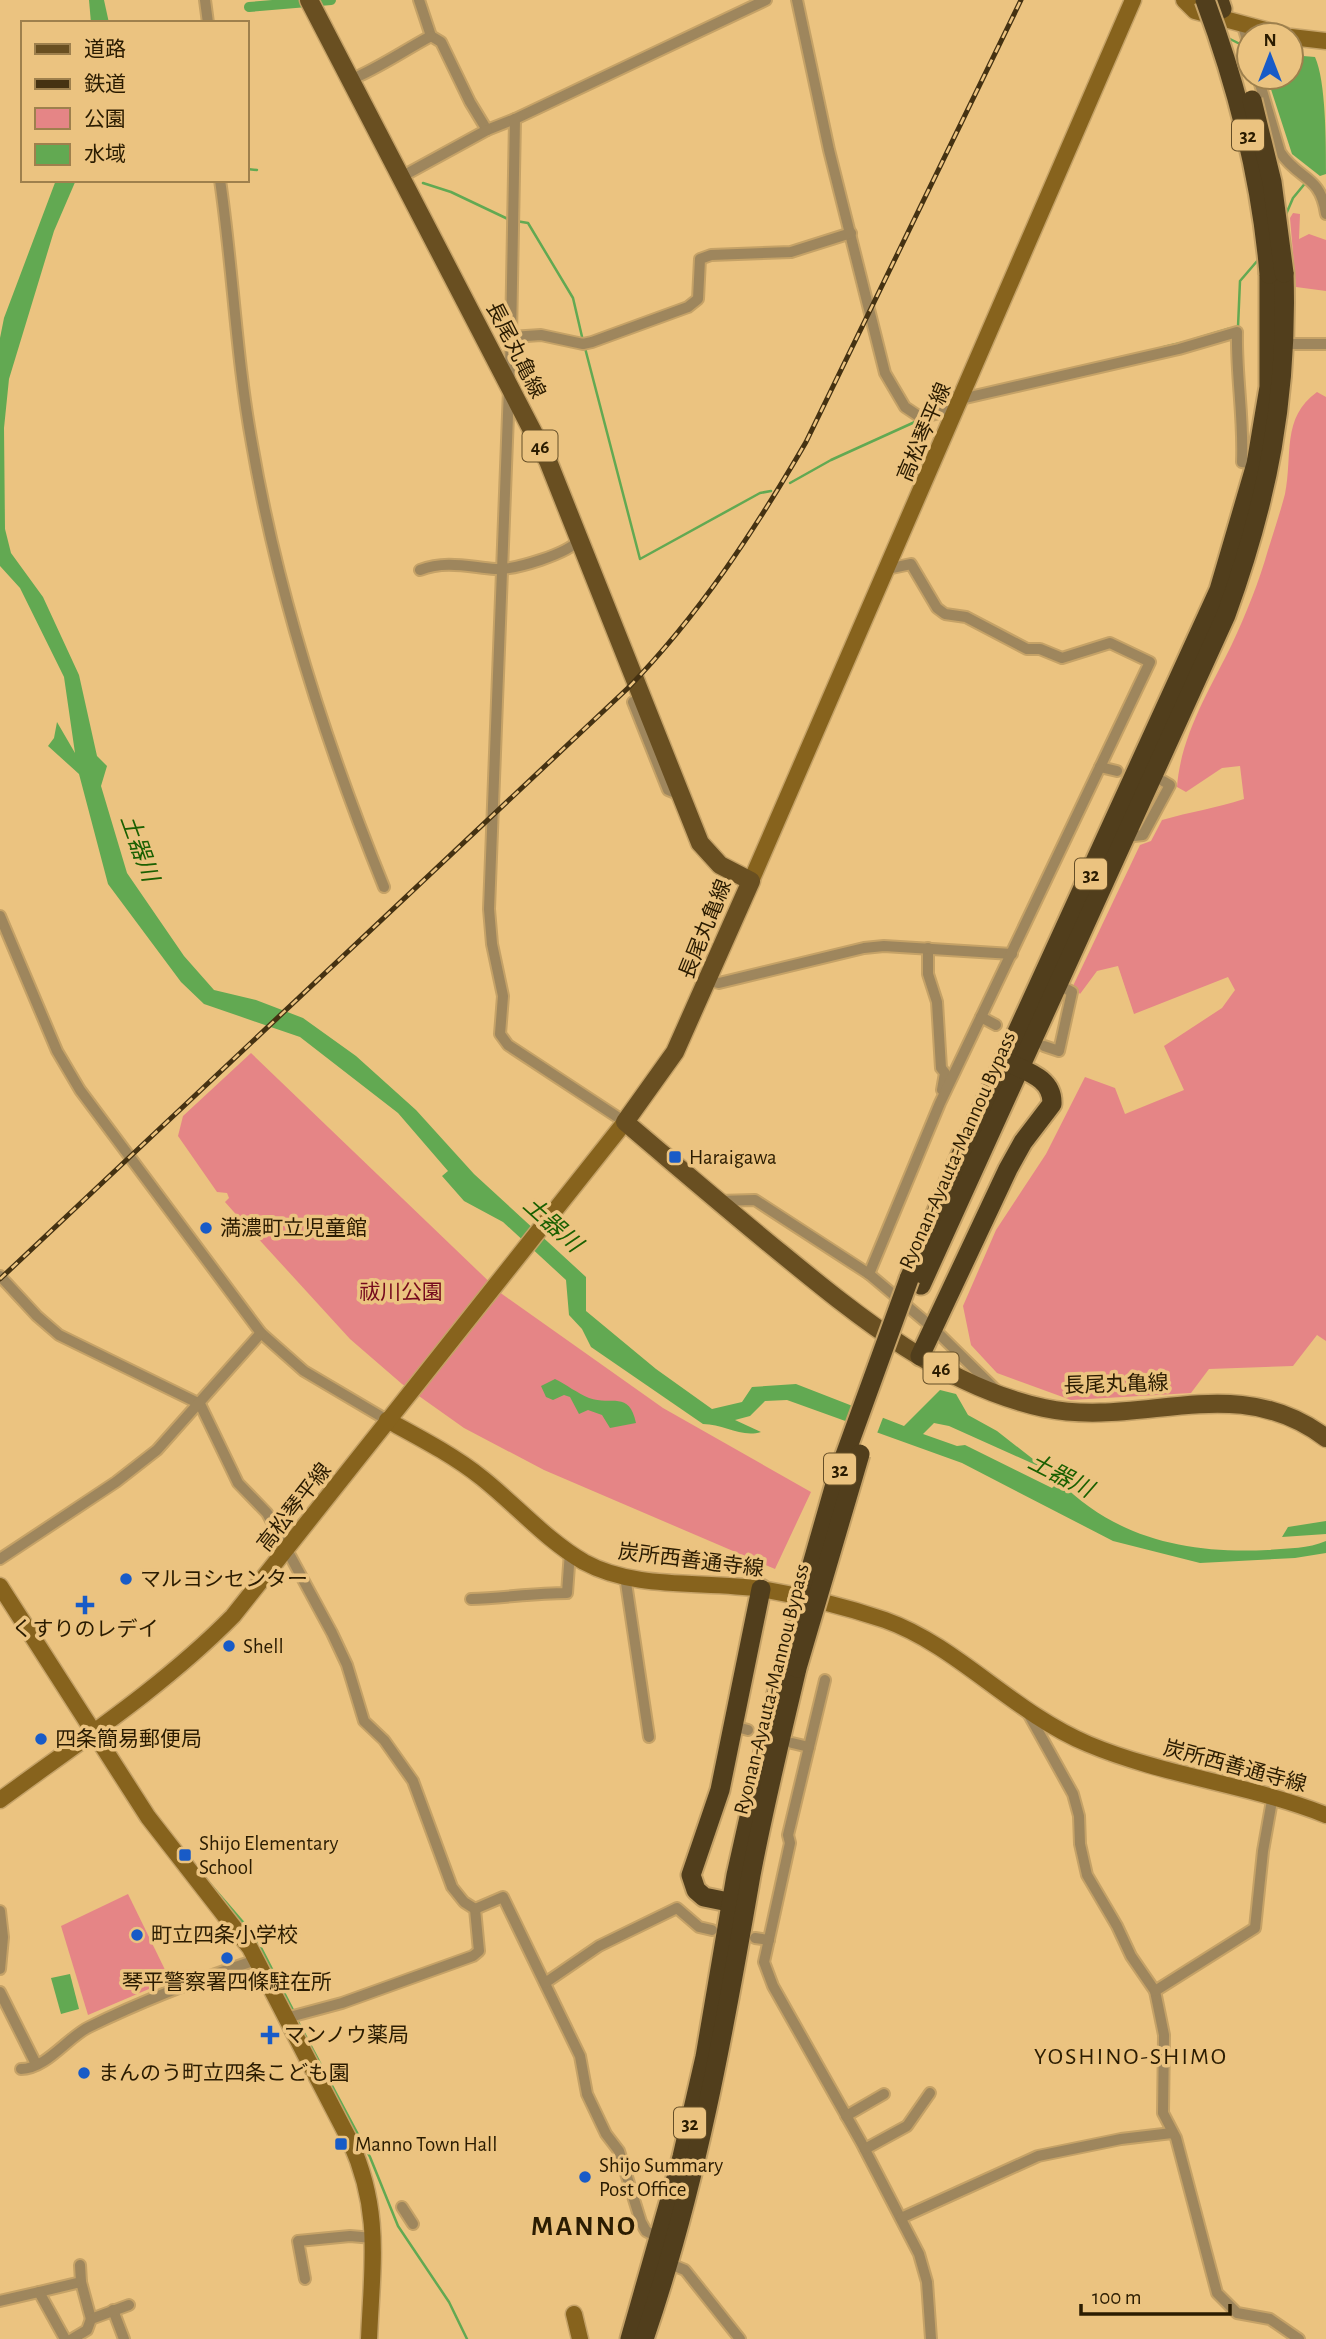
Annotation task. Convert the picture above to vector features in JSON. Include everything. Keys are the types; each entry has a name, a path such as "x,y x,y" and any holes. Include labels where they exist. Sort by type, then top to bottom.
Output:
{"highway":[{"name":"Ryonan-Ayauta-Mannou Bypass","path":"630,2339 661,2239 739,1905 761,1827 790,1665 915,1282 1120,828 1226,615 1249,549 1274,450 1285,344 1276,274 1251,150 1216,3"},
{"name":"Ryonan-Ayauta-Mannou Bypass","path":"1013,1064 1057,984 1219,590 1256,464 1269,387 1276,274"},
{"path":"920,1356 1008,1169 1023,1142 1052,1104 1048,1085 1013,1064"},
{"path":"739,1905 704,1897 696,1890 691,1875 711,1825 741,1728 761,1589"},
{"name":"Ryonan-Ayauta-Mannou Bypass","path":"644,2339 670,2264 713,2081 739,1905"}],"main road":[{"name":"高松琴平線","path":"751,881 1133,0"},
{"path":"1184,0 1195,11 1235,21"},
{"name":"長尾丸亀線","path":"310,4 548,461 700,844 729,872 751,881 710,981 675,1052 620,1127 718,1201 840,1301 920,1356 970,1384 1043,1408 1083,1412 1191,1404 1258,1405 1290,1417 1326,1438"},
{"path":"1305,39 1326,41"},
{"path":"387,1420 620,1127"},
{"name":"高松琴平線","path":"0,1800 93,1732 216,1633 288,1549 387,1420"},
{"name":"炭所西善通寺線","path":"387,1420 450,1455 481,1477 585,1562 625,1576 761,1589 883,1619 906,1628 949,1653 1028,1713 1087,1743 1152,1766 1273,1795 1326,1815"},
{"path":"0,1586 171,1849 227,1916 291,2015 364,2171 372,2204 369,2339"},
{"path":"573,2314 580,2339"}],"street":[{"path":"205,0 208,21"},
{"path":"419,0 431,36 441,42 470,103 487,130"},
{"path":"401,177 487,130 766,0"},
{"path":"797,0 885,373 905,407 924,417 959,404 1166,353 1237,332 1236,369 1242,428 1242,462 1256,464"},
{"path":"350,80 384,66 402,51 431,36"},
{"path":"1262,91 1280,152 1286,161 1320,188 1326,214"},
{"path":"515,119 511,337 500,568 489,909 492,944 503,996 500,1034 508,1045 620,1127"},
{"path":"220,182 239,365 272,548 348,798 384,887"},
{"path":"511,337 541,335 583,344 592,342 688,307 698,299 700,259 711,255 791,252 851,233"},
{"path":"1285,344 1326,344"},
{"path":"420,570 432,565 472,564 500,568 534,561 573,547 580,539"},
{"path":"869,1274 940,1103 1150,662 1110,643 1062,659 1040,649 1027,649 966,617 945,614 937,608 911,564 887,569"},
{"path":"633,702 668,790 680,795"},
{"path":"1100,767 1117,771"},
{"path":"1120,828 1134,836 1143,835 1170,785 1163,781"},
{"path":"0,916 57,1051 80,1090 261,1333 304,1371 387,1420"},
{"path":"0,940 12,944"},
{"path":"710,981 719,983 864,948 928,948 1012,954"},
{"path":"928,948 928,974 937,1002 941,1068 945,1073 940,1103"},
{"path":"1044,1046 1059,1051 1072,992 1057,984"},
{"path":"981,1017 996,1025"},
{"path":"718,1201 754,1200 869,1274 933,1328 999,1394"},
{"path":"0,1276 37,1316 59,1335 200,1404 238,1483 267,1513 288,1549 348,1665 364,1721 384,1740 412,1781 452,1887 475,1909 481,1941 480,1951 473,1956 342,2003 291,2015"},
{"path":"0,1559 158,1450 261,1333"},
{"path":"471,1599 550,1588 567,1593 570,1552"},
{"path":"625,1576 649,1737"},
{"path":"825,1680 764,1962 766,1971 865,2149 925,2267 931,2339"},
{"path":"1028,1713 1073,1794 1079,1816 1080,1844 1087,1875 1117,1926 1130,1956 1155,1991 1164,2035 1163,2113 1172,2133 1217,2293 1237,2312 1270,2319 1299,2339"},
{"path":"792,1743 809,1747"},
{"path":"1155,1991 1255,1928 1262,1850 1273,1795"},
{"path":"475,1909 503,1897 580,2056 587,2094 606,2134 619,2151 642,2222 651,2235 661,2239"},
{"path":"545,1983 599,1946 677,1908 699,1927 712,1930"},
{"path":"0,1912 3,1937 0,1969"},
{"path":"755,1938 769,1940"},
{"path":"21,2070 35,2066 88,2027 164,1990 256,1959"},
{"path":"0,1993 35,2062"},
{"path":"865,2149 907,2126 930,2092"},
{"path":"846,2116 884,2094"},
{"path":"901,2218 1038,2156 1121,2139 1172,2133"},
{"path":"402,2207 413,2224"},
{"path":"305,2278 298,2241 350,2236 373,2238"},
{"path":"670,2264 685,2270 740,2339"},
{"path":"72,2339 87,2330 91,2319 81,2283 80,2265"},
{"path":"0,2301 81,2283"},
{"path":"38,2292 65,2339"},
{"path":"91,2319 129,2305"},
{"path":"113,2310 124,2339"}],"green space":[{"path":"1293,213 1300,214 1299,239 1309,234 1326,240 1326,291 1296,287 1290,218"},
{"path":"1317,392 1326,397 1326,1341 1317,1335 1293,1366 1209,1369 1191,1393 1071,1400 997,1373 971,1345 963,1306 996,1230 1046,1154 1085,1077 1115,1088 1125,1114 1184,1090 1164,1046 1222,1008 1235,990 1228,977 1134,1014 1118,966 1097,971 1080,994 1073,986 1140,845 1151,841 1162,820 1244,799 1240,766 1222,768 1186,792 1177,787 1180,768 1197,714 1237,633 1261,574 1285,494 1293,425 1306,402"},
{"name":"祓川公園","path":"251,1053 502,1294 663,1408 811,1492 775,1569 544,1470 464,1428 402,1384 350,1339 225,1202 229,1198 227,1193 217,1192 178,1136 183,1116"},
{"path":"128,1894 170,1980 88,2015 61,1926"}],"water":[{"path":"89,0 104,0 109,21 91,21"},
{"path":"1305,56 1315,57 1323,96 1326,174 1320,176 1292,154 1272,91 1305,91"},
{"path":"55,182 75,182 54,231 9,379 4,428 5,529 11,553 43,597 79,675 97,756 107,766 101,786 127,873 184,956 214,990 256,1000 303,1018 356,1056 416,1110 474,1174 586,1277 586,1311 656,1369 712,1409 742,1402 752,1387 796,1384 904,1426 940,1390 956,1394 968,1415 997,1431 1047,1470 949,1426 934,1423 923,1434 957,1446 965,1445 1052,1488 1059,1481 1081,1501 1129,1529 1182,1545 1239,1551 1305,1547 1326,1541 1326,1553 1295,1558 1200,1563 1113,1541 962,1463 787,1400 765,1401 750,1416 735,1420 761,1432 746,1433 703,1424 591,1347 582,1329 569,1315 566,1280 503,1222 464,1201 442,1176 448,1171 398,1113 300,1037 204,1004 181,982 108,884 79,774 48,746 54,738 57,722 75,753 64,677 20,588 0,566 0,338 4,318"},
{"path":"555,1379 589,1398 624,1403 629,1406 636,1423 610,1428 602,1415 588,1410 579,1414 570,1397 564,1395 553,1400 546,1397 541,1386"},
{"path":"1326,1521 1326,1534 1282,1537 1288,1527"},
{"path":"70,1974 79,2009 61,2014 51,1978"}],"pier":[{"path":"853,1402 884,1415 876,1436 844,1425"}],"waterway":[{"path":"249,7 331,0"},
{"path":"1228,38 1235,42"},
{"path":"248,169 257,170"},
{"path":"1284,219 1293,198 1307,181"},
{"path":"423,183 451,192 510,220"},
{"path":"516,221 528,223 573,298 583,341"},
{"path":"1235,328 1238,327 1240,281 1258,260"},
{"path":"1195,339 1228,329"},
{"path":"1164,347 1185,342"},
{"path":"585,348 640,559 760,493 771,491"},
{"path":"790,483 831,460 917,421"},
{"path":"205,1878 255,1936 294,2012"},
{"path":"296,2018 370,2157 398,2226 449,2302 467,2339"}],"railway":[{"path":"0,1279 628,688 679,631 746,539 806,442 1021,0"}],"place":[{"name":"Haraigawa","path":"675,1157"},
{"name":"満濃町立児童館","path":"206,1228"},
{"name":"マルヨシセンター","path":"126,1579"},
{"name":"くすりのレデイ","path":"85,1605"},
{"name":"Shell","path":"229,1646"},
{"name":"四条簡易郵便局","path":"41,1739"},
{"name":"Shijo Elementary School","path":"185,1855"},
{"name":"町立四条小学校","path":"137,1935"},
{"name":"琴平警察署四條駐在所","path":"227,1958"},
{"name":"マンノウ薬局","path":"270,2035"},
{"name":"まんのう町立四条こども園","path":"84,2073"},
{"name":"Manno Town Hall","path":"341,2144"},
{"name":"Shijo Summary Post Office","path":"585,2177"}],"district":[{"name":"YOSHINO-SHIMO","path":"1131,2056"},
{"name":"MANNO","path":"584,2225"}],"water label":[{"name":"土器川","path":"140,848"},
{"name":"土器川","path":"553,1224"},
{"name":"土器川","path":"1061,1475"}]}
